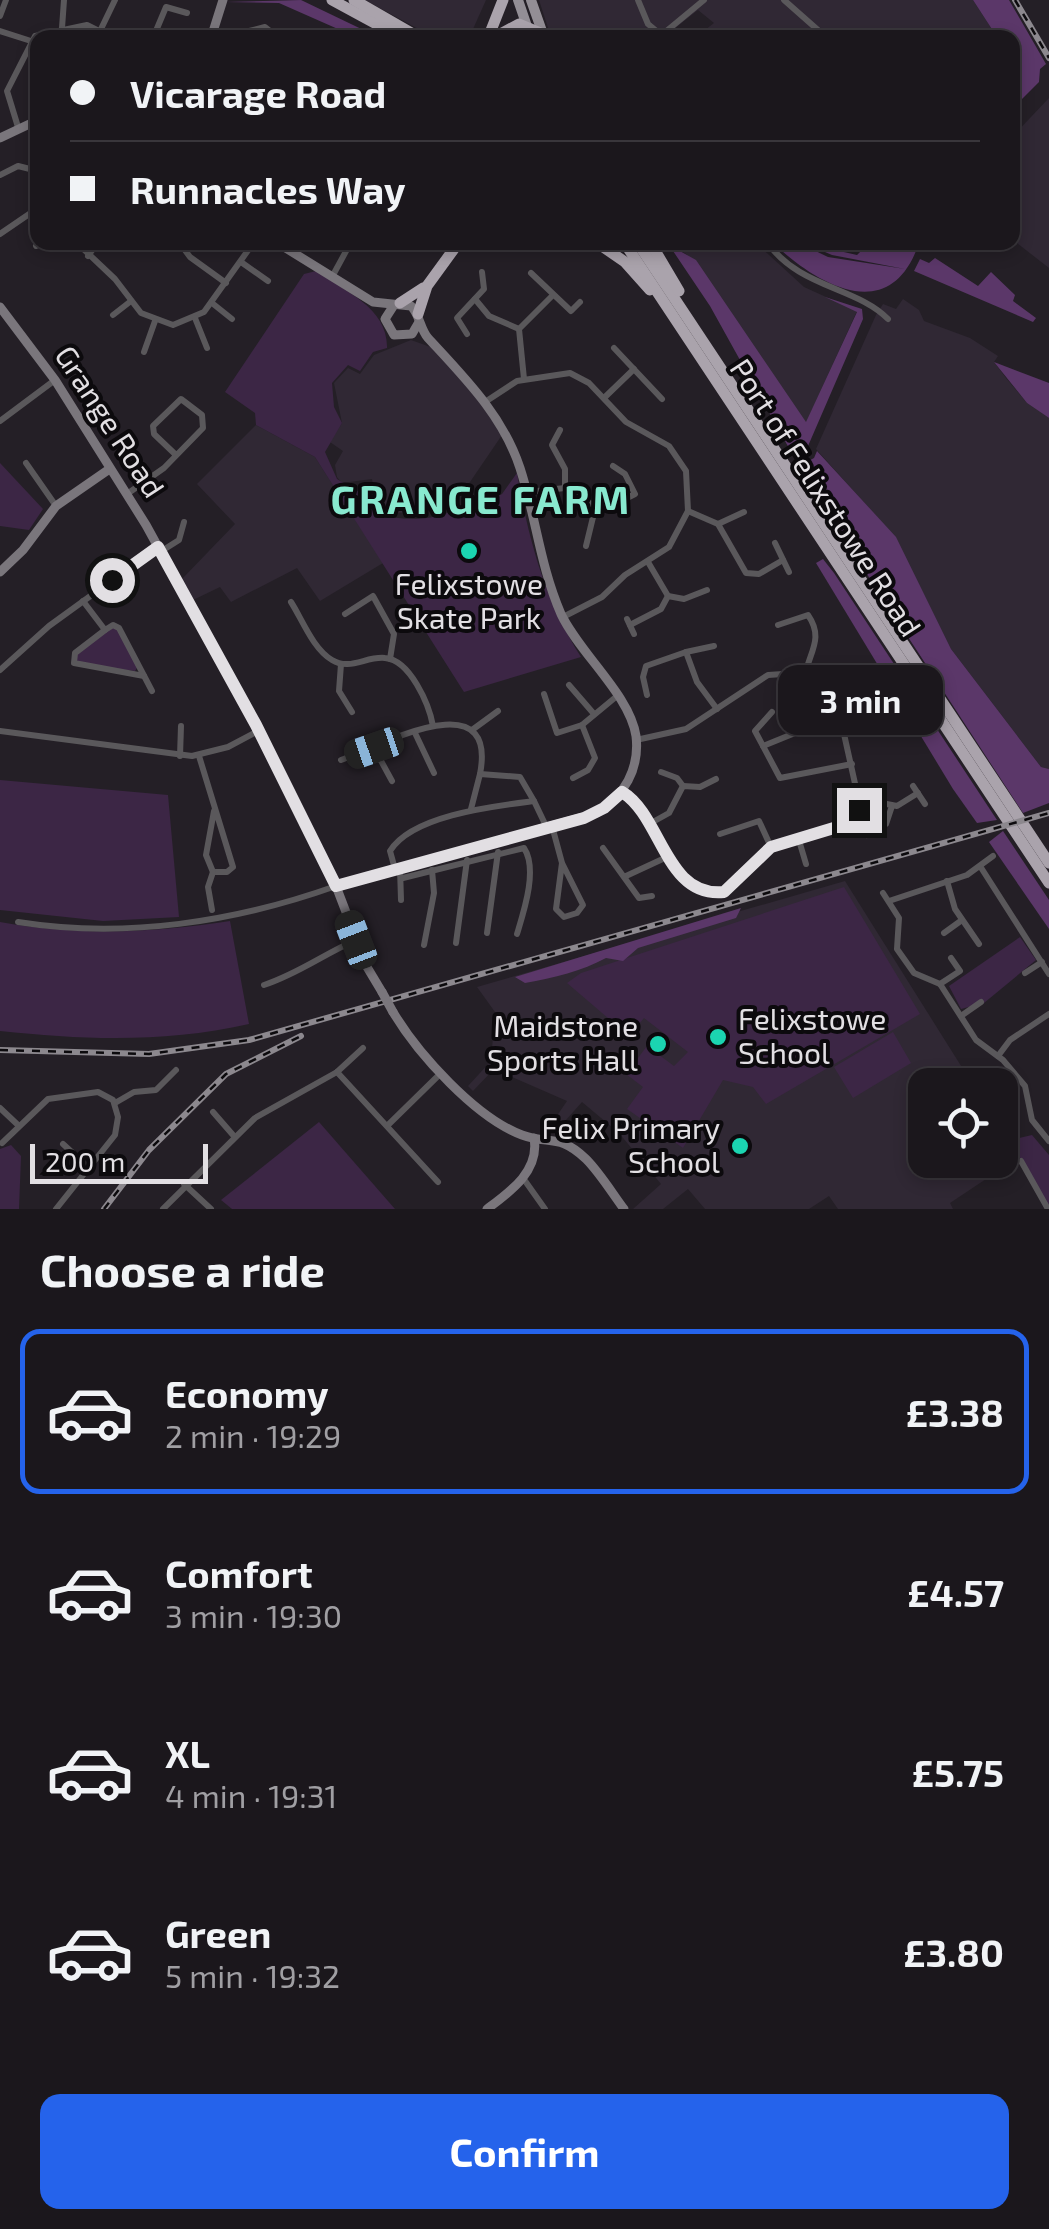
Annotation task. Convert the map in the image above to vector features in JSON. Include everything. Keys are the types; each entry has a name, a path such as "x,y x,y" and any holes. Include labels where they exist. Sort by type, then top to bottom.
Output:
{"highway":[{"path":"332,0 387,30"},
{"path":"354,0 406,30"},
{"path":"493,30 503,0"},
{"path":"503,30 526,24 533,30"},
{"path":"418,316 426,286 452,250"},
{"path":"608,250 625,262 679,323"},
{"name":"Port of Felixstowe Road","path":"629,250 1049,883"},
{"name":"Port of Felixstowe Road","path":"642,250 1049,863"},
{"path":"655,250 720,364"},
{"path":"398,304 426,286"}],"main road":[{"path":"518,0 526,24"},
{"path":"531,0 538,30"}],"street":[{"path":"0,16 6,0"},
{"path":"62,28 64,0"},
{"path":"53,30 87,25 101,29 115,0"},
{"path":"214,30 223,0"},
{"path":"638,0 654,30"},
{"path":"666,30 704,0"},
{"path":"784,0 817,30"},
{"path":"156,30 166,7 187,14"},
{"path":"0,31 30,41"},
{"path":"18,128 7,102 7,91 28,58 30,47"},
{"path":"0,138 30,123"},
{"path":"0,175 18,166 30,169"},
{"path":"0,234 30,213"},
{"path":"83,250 155,321 182,324 212,304 249,250"},
{"path":"88,256 92,250"},
{"path":"185,250 226,283"},
{"path":"288,250 372,302 411,306 425,335 485,402 514,452 539,556 563,617 630,714 636,740 634,765 622,792 597,813 549,826 498,852 432,870 399,872"},
{"path":"331,278 347,250"},
{"path":"775,250 791,266 834,292 873,305 888,319"},
{"path":"241,262 268,282"},
{"path":"466,334 456,318 486,284 482,272"},
{"path":"531,273 571,311 580,302"},
{"path":"518,329 553,294"},
{"path":"475,299 489,316 518,329"},
{"path":"113,315 131,301"},
{"path":"372,302 394,335 425,335"},
{"path":"212,304 232,319"},
{"path":"386,324 388,311 398,304"},
{"name":"Grange Road","path":"0,307 54,380 159,550 258,731 336,886 356,940 393,1012 442,1073 499,1122 534,1138 552,1137 586,1159 624,1209"},
{"path":"412,334 418,316"},
{"path":"195,318 207,348"},
{"path":"144,352 155,321"},
{"path":"518,329 524,379"},
{"path":"614,348 662,399"},
{"path":"604,398 634,369"},
{"path":"485,402 524,379 570,374 590,383 626,422 673,450 688,478 688,512 674,541 625,574 602,597 563,617"},
{"path":"0,421 54,380"},
{"path":"127,494 176,455 204,423 199,412 180,399 155,420 152,429 176,455"},
{"path":"560,430 552,445 565,469 565,488"},
{"path":"26,464 56,506"},
{"path":"526,492 565,488 595,509 606,509 634,494 626,474 613,466"},
{"path":"0,572 24,550 56,506 108,470"},
{"path":"586,546 595,509"},
{"path":"688,512 718,524 746,573 760,574 783,560"},
{"path":"718,524 744,512"},
{"path":"0,670 83,601 179,540 184,522"},
{"path":"774,543 789,572"},
{"path":"648,562 668,596 684,599 706,590"},
{"path":"345,614 373,596 394,634 390,659"},
{"path":"634,634 628,622 658,611 668,596"},
{"path":"83,601 105,630"},
{"path":"291,602 323,653 341,664 390,659 404,668 429,708 434,726"},
{"path":"778,625 808,615 814,624 818,639 805,675"},
{"path":"145,676 74,663 75,652 113,625 120,628 145,676 152,692"},
{"path":"647,695 642,677 646,666 714,646"},
{"path":"686,652 698,682 716,709"},
{"path":"341,664 338,688 352,712"},
{"path":"622,792 639,804 667,857 691,883 718,893 732,888 771,847 849,822 860,799 831,694 805,675 768,675 678,732 636,740"},
{"path":"569,684 594,714"},
{"path":"544,694 557,734 582,726 617,696"},
{"path":"472,730 498,711"},
{"path":"772,712 756,728 775,774 784,780 852,764"},
{"path":"843,728 874,720"},
{"path":"341,760 454,722 472,730 482,749 470,810"},
{"path":"180,756 181,726"},
{"path":"573,778 590,768 595,758 582,726"},
{"path":"0,732 199,756 258,731"},
{"path":"415,733 434,773"},
{"path":"763,746 795,733"},
{"path":"374,748 392,782"},
{"path":"199,756 233,866 227,872 213,872"},
{"path":"661,772 678,778 683,786"},
{"path":"480,774 520,777 549,826 583,905 580,912 564,916 556,908 562,863"},
{"path":"683,786 700,788 716,779"},
{"path":"651,824 669,813 683,786"},
{"path":"860,799 892,806 905,804 915,790 925,804"},
{"path":"401,900 399,872 390,854 394,844 417,829 470,810 534,801"},
{"path":"867,835 886,824 892,806"},
{"path":"212,910 208,887 213,872 206,856 214,811"},
{"path":"720,834 759,821 771,847"},
{"path":"798,837 806,864"},
{"path":"18,922 144,926 237,916 336,886 517,843"},
{"path":"517,843 528,852 529,860 517,934"},
{"path":"604,848 639,898 652,896"},
{"path":"487,934 498,852"},
{"path":"888,900 947,881 993,856"},
{"path":"626,876 667,857"},
{"path":"456,942 466,860"},
{"path":"980,866 1049,974"},
{"path":"424,944 434,892 432,870"},
{"path":"947,881 962,920 978,944"},
{"path":"883,893 899,918 897,949 914,974 940,984 976,1040 998,1056 1025,1086 1032,1120 1049,1141"},
{"path":"944,933 962,920"},
{"path":"264,985 298,974 323,954 356,940"},
{"path":"940,984 960,971 951,958"},
{"path":"1024,973 1042,962"},
{"path":"961,1016 981,1002"},
{"path":"998,1056 1010,1040 1049,1014"},
{"path":"163,1209 233,1136 281,1100 337,1072 363,1048"},
{"path":"114,1103 134,1092 156,1090 176,1070"},
{"path":"337,1072 438,1182"},
{"path":"388,1125 442,1073"},
{"path":"2,1142 51,1098 98,1092 114,1103"},
{"path":"56,1209 116,1132 114,1103"},
{"path":"0,1108 18,1125"},
{"path":"214,1112 233,1136"},
{"path":"487,1209 523,1178 534,1158 534,1138"},
{"path":"63,1144 86,1166"},
{"path":"1021,1161 1048,1209"},
{"path":"523,1178 544,1209"},
{"path":"184,1184 211,1209"}],"shaded area":[{"path":"301,0 363,30 340,30 279,3 226,2"},
{"path":"365,0 486,0 473,30 420,30"},
{"path":"539,0 973,0 992,30 705,30 714,23 698,10 673,30 549,30"},
{"path":"973,0 1009,0 1046,64 1040,69 1039,82 1020,101 1020,30 992,30"},
{"path":"1049,98 1049,268 1020,245 1020,129"},
{"path":"672,250 696,260 806,422 857,312 825,297 862,309 863,319 808,446 801,452 790,450 710,306"},
{"path":"679,250 764,250 804,287 857,311 806,423 686,254"},
{"path":"781,250 814,250 828,257 905,269 820,250 857,255 862,250 916,250 907,269 891,284 873,291 853,291 832,284"},
{"path":"935,258 978,286 991,272 1015,295 1013,301 1036,318 1033,322 914,271 920,259 929,263"},
{"path":"316,271 373,312 381,322 387,348 373,352 360,371 348,365 332,383 334,407 342,423 325,452 337,479 364,495 380,514 414,519 438,516 468,501 481,505 502,494 517,473 540,568 557,613 581,657 464,692 315,457 256,425 255,413 225,392 304,274"},
{"path":"903,299 919,310 924,321 970,338 998,356 994,362 1006,378 1027,403 1049,418 1049,769 1041,767 951,649 895,537 816,449 876,315 883,304 896,309"},
{"path":"411,340 436,349 475,393 502,435 455,504 438,511 393,513 376,503 372,479 342,483 337,477 335,465 343,451 330,442 342,423 334,383 348,368 360,374 374,355"},
{"path":"994,362 1049,383 1049,418 1027,403"},
{"path":"256,425 315,457 383,563 320,601 297,568 231,602 220,587 193,600 181,580 235,524 197,484"},
{"path":"817,451 896,537 951,649 1041,767 1049,769 1049,803 1023,813 797,467 814,458"},
{"path":"0,463 43,509 29,530 0,526"},
{"path":"823,559 997,820 977,823 953,789 816,563"},
{"path":"110,628 117,628 138,666 135,671 80,665 74,657"},
{"path":"0,780 168,795 179,917 103,921 0,910"},
{"path":"1003,831 1049,900 1049,929 989,842"},
{"name":"Felixstowe School","path":"845,881 962,1068 908,1068 908,1178 988,1178 950,1203 953,1209 838,1209 829,1196 809,1209 705,1209 688,1189 663,1209 633,1209 661,1184 619,1133 582,1102 558,1129 552,1123 567,1101 494,1069 473,1091 468,1086 491,1061 495,1012 477,987"},
{"path":"844,887 920,1014 766,1104 753,1087 723,1080 683,1148 627,1109 643,1087 626,1074 647,1046 674,1066 688,1052 644,1018 629,1036 567,983 581,973"},
{"path":"741,908 736,918 638,948 623,961 606,958 567,974 525,983 515,977"},
{"path":"230,921 249,1024 125,1038 0,1031 0,922 115,931"},
{"path":"1020,937 1036,960 984,1003 961,1009 949,986"},
{"path":"893,1032 911,1063 853,1098 834,1067"},
{"path":"319,1122 395,1209 232,1209 221,1200"},
{"path":"1032,1135 1049,1155 1049,1209 1018,1154 1018,1138"},
{"path":"11,1145 21,1156 19,1209 0,1209 0,1149"}],"railway":[{"path":"1015,0 1049,58"},
{"path":"0,1050 149,1054 249,1040 1049,813"},
{"path":"104,1209 149,1150 226,1074 301,1036"}],"place":[{"name":"Felixstowe Skate Park","path":"469,551"},
{"name":"Felixstowe School","path":"718,1037"},
{"name":"Maidstone Sports Hall","path":"658,1044"},
{"name":"Felix Primary School","path":"740,1146"}],"district":[{"name":"GRANGE FARM","path":"481,500"}],"route":[{"path":"112,580 158,547 256,725 336,886 546,826 577,821 597,813 622,792 642,808 667,857 683,877 701,890 724,892 771,847 847,824 859,810"}]}
